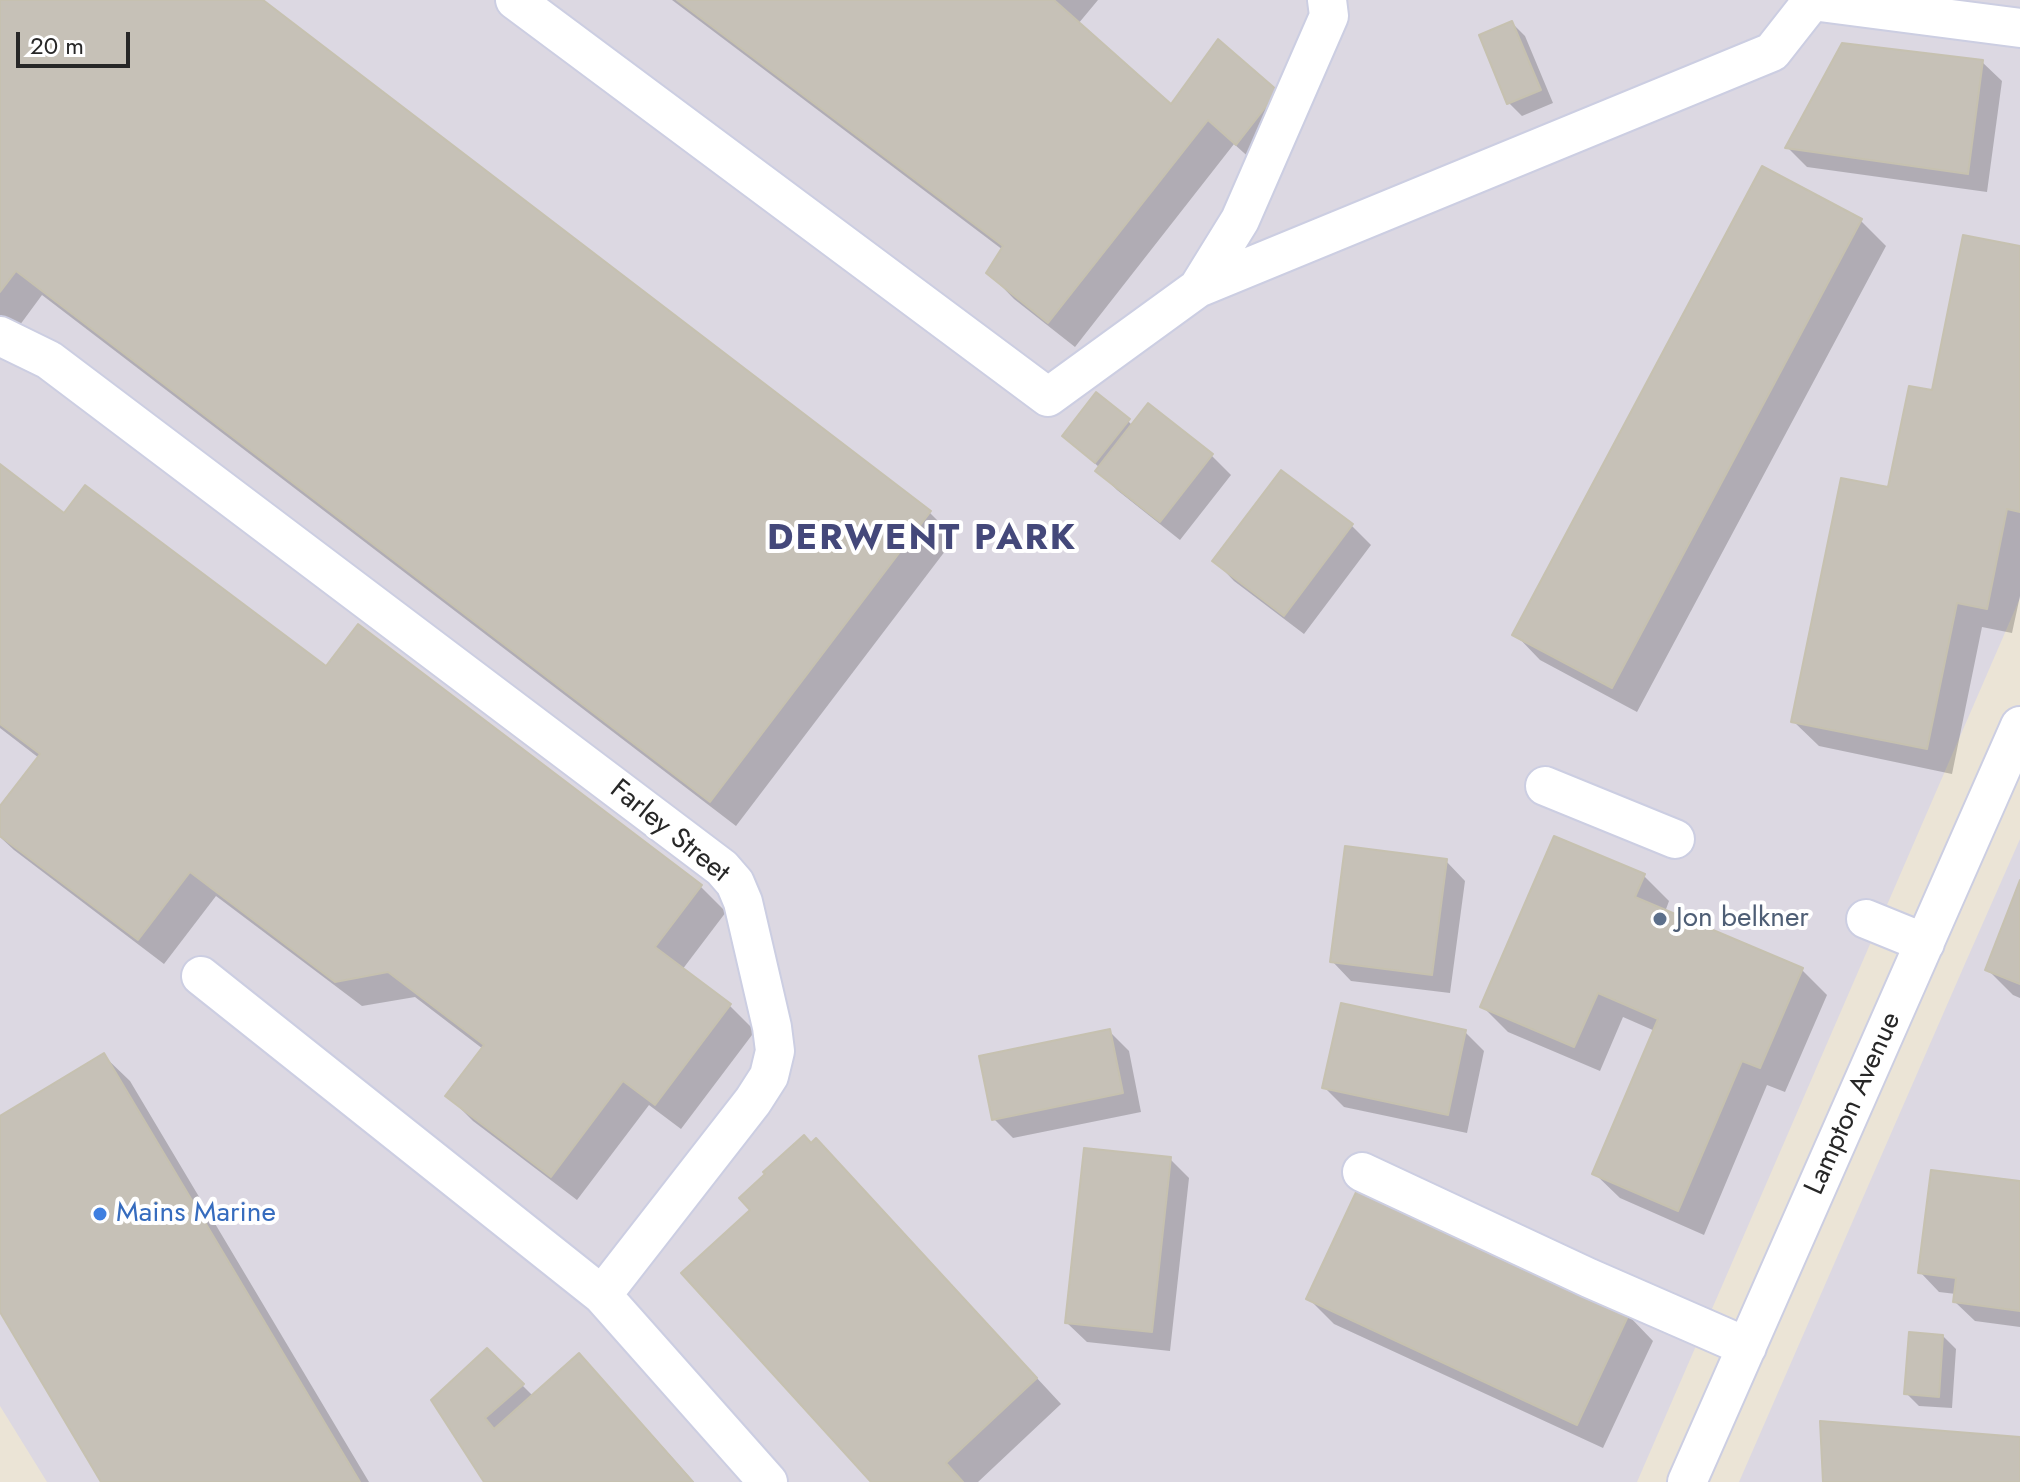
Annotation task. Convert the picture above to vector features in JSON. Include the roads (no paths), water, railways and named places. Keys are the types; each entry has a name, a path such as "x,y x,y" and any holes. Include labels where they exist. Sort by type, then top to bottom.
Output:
{"street":[{"path":"515,0 1048,397 1198,288 1772,52 1808,1 2020,28"},
{"path":"1198,288 1240,220 1329,16 1327,0"},
{"name":"Farley Street","path":"0,336 49,360 722,868 735,883 743,902 772,1027 775,1051 769,1076 753,1101 602,1295"},
{"name":"Lampton Avenue","path":"1687,1482 2020,726"},
{"path":"1545,786 1675,839"},
{"path":"1866,919 1925,943"},
{"path":"201,976 602,1295 768,1482"},
{"path":"1362,1172 1589,1278 1747,1347"}],"place":[{"name":"Jon belkner","path":"1660,919"},
{"name":"Mains Marine","path":"100,1214"}],"district":[{"name":"DERWENT PARK","path":"922,540"}]}
